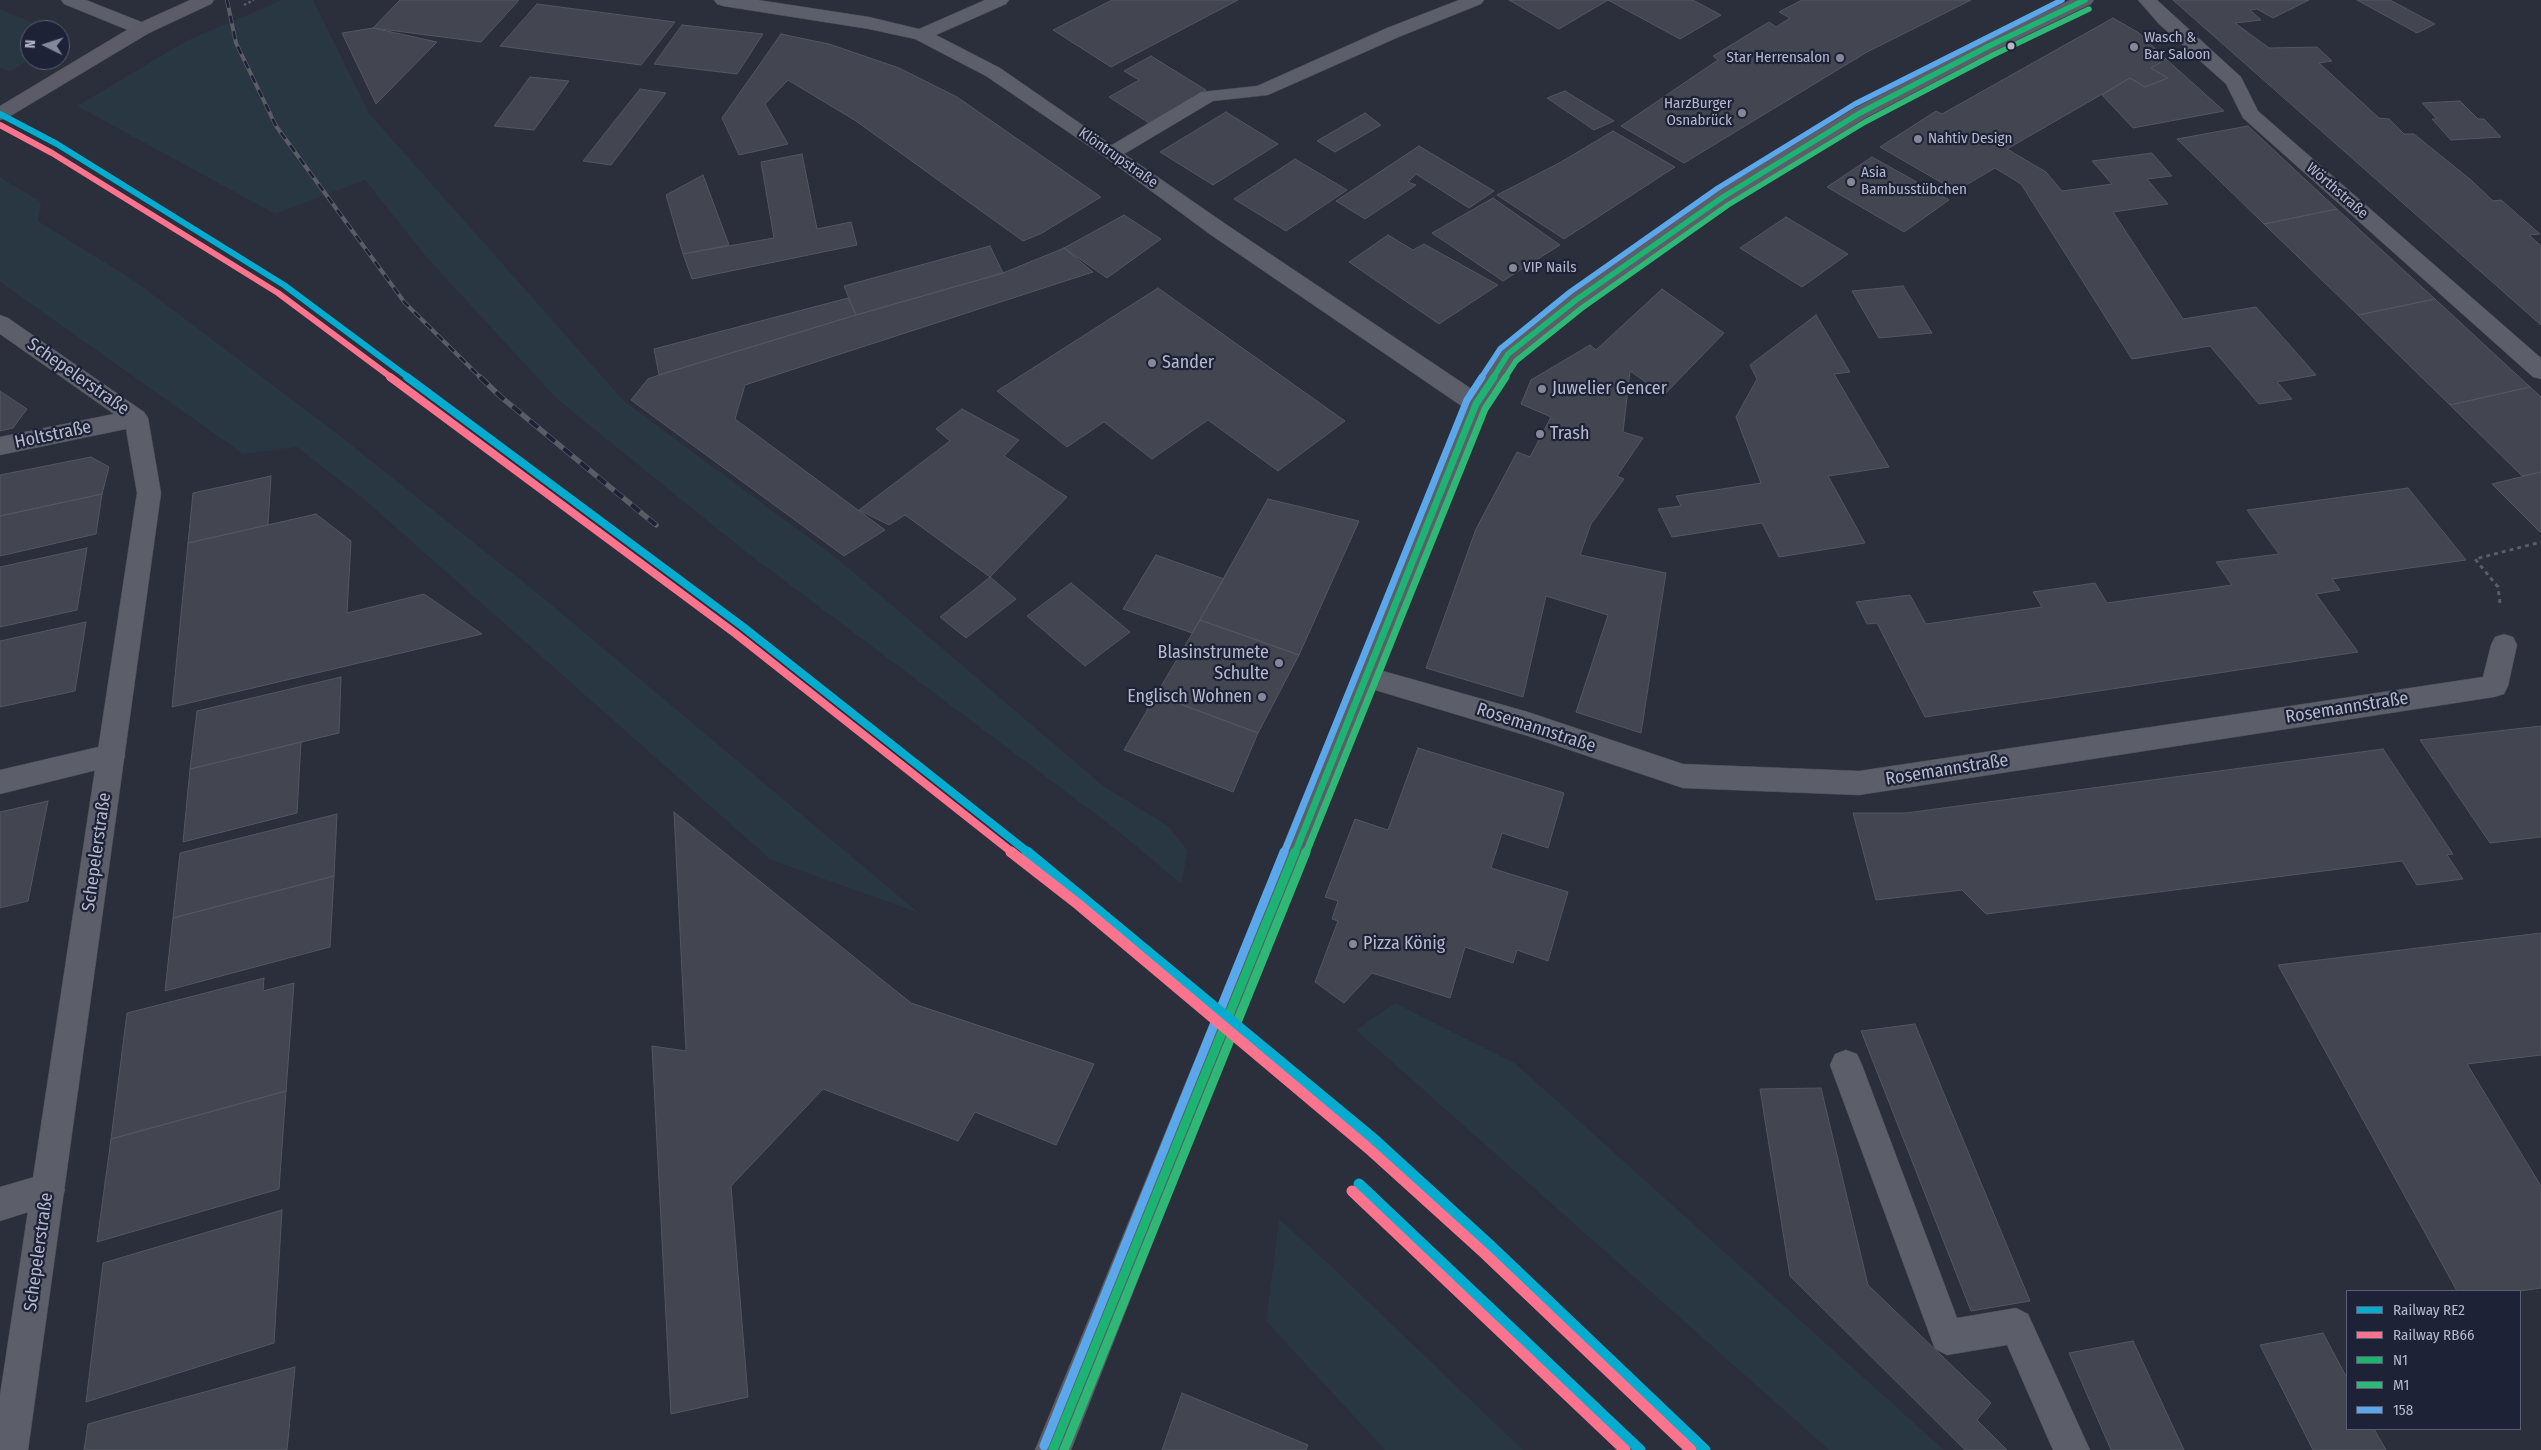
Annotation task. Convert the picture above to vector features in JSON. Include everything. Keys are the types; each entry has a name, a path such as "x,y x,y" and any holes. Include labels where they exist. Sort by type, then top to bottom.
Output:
{"main road":[{"path":"0,114 142,30 205,0"}],"street":[{"path":"70,0 142,30"},
{"name":"Klöntrupstraße","path":"723,0 869,23 921,35 993,72 1112,153 1218,230 1476,404"},
{"path":"921,35 1000,0"},
{"path":"1112,153 1208,96 1261,91 1394,32 1475,0"},
{"path":"1054,1450 1176,1142 1367,677 1476,404 1508,354 1576,300 1722,197 1860,113 1989,46 2085,0"},
{"name":"Wörthstraße","path":"2147,0 2166,20 2234,81 2250,114 2541,371"},
{"name":"Schepelerstraße","path":"0,322 136,418 149,493 10,1450"},
{"name":"Holtstraße","path":"0,446 136,418"},
{"name":"Rosemannstraße","path":"1367,677 1528,724 1683,776 1859,783 2494,686 2504,645"},
{"path":"0,782 111,756"},
{"path":"1846,1065 1947,1337 2016,1326 2072,1450"},
{"path":"0,1204 48,1190"}],"path":[{"path":"2504,645 2498,587 2475,559 2541,542"}],"shaded area":[{"path":"282,0 313,0 369,113 624,401 839,560 1102,785 1168,826 1188,851 1181,884 1118,831 746,552 558,400 427,258 365,180 275,214 77,106 186,41"},
{"path":"0,9 27,20 20,20 20,66 10,72 0,67"},
{"path":"0,177 41,202 38,221 135,281 335,432 541,596 919,913 771,860 366,501 297,447 243,454 0,282"},
{"path":"1395,1003 1516,1064 1944,1450 1829,1450 1356,1030"},
{"path":"1279,1219 1331,1266 1523,1450 1385,1450 1266,1321"}],"building":[{"path":"400,0 519,0 481,42 373,28"},
{"path":"1112,0 1238,0 1111,67 1053,30"},
{"path":"1509,0 1608,0 1559,29"},
{"path":"1608,0 1693,0 1721,15 1680,39"},
{"path":"1802,0 1971,0 1867,52 1684,163 1621,126 1718,60 1713,56 1769,22 1776,27 1790,18 1779,12"},
{"path":"2173,0 2309,0 2273,18 2257,9 2250,10 2261,20 2235,23 2269,48 2317,47 2332,61 2319,63 2379,118 2389,119 2404,134 2414,134 2471,180 2493,201 2501,200 2540,234 2529,235 2541,246 2541,325"},
{"path":"2357,0 2390,0 2435,24 2417,33"},
{"path":"537,4 675,22 641,65 500,46"},
{"path":"2113,18 2139,33 2166,59 2151,68 2168,78 2145,87 2130,78 2007,149 2046,172 2062,191 2112,184 2092,161 2152,153 2172,176 2147,179 2168,204 2113,212 2183,319 2256,307 2316,375 2277,382 2292,399 2259,404 2210,346 2132,359 2021,184 1995,168 1956,191 1880,147 1936,111 1942,114"},
{"path":"682,25 763,34 737,74 654,64"},
{"path":"373,28 437,42 376,104 342,33"},
{"path":"781,34 829,44 899,68 957,97 1101,197 1042,233 1023,241 856,121 788,80 765,104 788,144 739,155 722,118"},
{"path":"1151,56 1206,90 1149,123 1109,97 1139,80 1124,71"},
{"path":"2166,59 2224,111 2133,128 2102,95 2130,78 2145,87 2168,78 2151,68"},
{"path":"530,77 569,81 534,130 494,126"},
{"path":"640,89 666,93 611,165 583,161"},
{"path":"1565,91 1614,121 1594,130 1547,98"},
{"path":"2460,101 2478,119 2484,119 2501,137 2451,140 2432,119 2437,119 2422,103"},
{"path":"1226,112 1278,144 1213,185 1160,152"},
{"path":"1365,113 1381,125 1335,152 1317,141"},
{"path":"2248,126 2337,209 2264,224 2177,139"},
{"path":"1613,131 1675,167 1564,239 1497,195 1561,162"},
{"path":"1419,146 1494,191 1469,208 1416,174 1408,182 1416,185 1365,219 1336,201"},
{"path":"802,154 817,229 851,222 857,245 692,279 683,254 774,238 761,162"},
{"path":"1872,157 1949,200 1904,232 1827,187"},
{"path":"1295,159 1347,190 1286,231 1234,199"},
{"path":"703,175 729,245 683,254 666,195"},
{"path":"1493,198 1560,245 1503,281 1432,233"},
{"path":"2337,209 2435,299 2358,315 2264,224"},
{"path":"1124,215 1161,239 1107,278 1064,248"},
{"path":"1786,217 1848,254 1802,287 1740,248"},
{"path":"1388,235 1413,250 1424,244 1498,285 1439,324 1349,262"},
{"path":"990,246 1003,273 856,315 844,286"},
{"path":"1064,248 1093,272 745,385 735,419 885,530 844,556 631,400 648,379 659,375 856,315 1003,273"},
{"path":"1903,286 1932,333 1879,338 1852,291"},
{"name":"Sander","path":"1158,288 1345,421 1278,471 1208,420 1152,459 1104,422 1067,447 997,391"},
{"path":"1662,289 1724,333 1664,395 1630,371 1623,432 1643,438 1617,476 1624,479 1591,524 1580,555 1666,573 1641,733 1576,712 1608,615 1546,596 1523,697 1426,668 1476,529 1517,452 1530,457 1551,417 1521,404 1531,380 1590,345 1596,350"},
{"path":"848,298 856,315 659,375 654,349"},
{"path":"2435,299 2530,387 2450,405 2358,315"},
{"path":"1816,315 1850,372 1834,374 1889,467 1828,476 1865,543 1779,557 1762,523 1672,537 1658,509 1681,506 1676,496 1761,483 1736,417 1757,379 1750,365"},
{"path":"2530,387 2541,397 2541,472 2522,476 2450,405"},
{"path":"0,391 27,409 13,428 0,431"},
{"path":"962,409 1019,440 1004,456 1067,497 990,577 905,515 889,525 859,510 950,441 936,429"},
{"path":"91,457 109,467 102,494 0,516 0,475"},
{"path":"2541,472 2541,531 2540,532 2492,484"},
{"path":"271,476 268,525 188,543 193,493"},
{"path":"2408,488 2466,560 2332,579 2340,590 2316,594 2358,652 1925,717 1877,623 1867,624 1856,602 1910,595 1926,624 2042,607 2033,592 2095,583 2107,603 2232,585 2216,562 2279,554 2247,510"},
{"path":"102,494 96,534 0,556 0,516"},
{"path":"1268,499 1359,521 1299,655 1200,620"},
{"path":"316,514 351,541 347,613 424,594 482,634 172,707 188,543"},
{"path":"87,548 77,610 0,627 0,567"},
{"path":"1156,555 1224,579 1192,633 1123,609"},
{"path":"990,577 1016,599 966,638 940,617"},
{"path":"1071,583 1130,632 1085,666 1027,616"},
{"path":"1200,620 1299,655 1258,733 1156,695"},
{"path":"86,622 75,691 0,707 0,641"},
{"path":"341,677 339,733 190,769 197,711"},
{"path":"1156,695 1258,733 1233,792 1124,750"},
{"path":"2541,726 2541,837 2490,843 2420,740"},
{"path":"301,742 297,813 183,842 190,769"},
{"path":"1418,748 1564,793 1548,848 1502,833 1491,868 1568,892 1548,961 1517,950 1513,963 1465,947 1450,998 1372,973 1344,1003 1315,982 1338,921 1332,919 1338,901 1325,897 1355,819 1388,830"},
{"path":"2383,749 2453,854 2447,855 2463,879 2417,885 2402,861 1986,914 1962,890 1876,900 1853,813 1906,813"},
{"path":"48,801 28,901 0,908 0,812"},
{"path":"674,812 911,1003 1094,1064 1056,1145 975,1112 958,1141 823,1089 731,1186 748,1397 671,1414 652,1046 686,1051"},
{"path":"337,814 334,876 173,918 180,853"},
{"path":"334,876 330,947 165,991 173,918"},
{"path":"2541,933 2541,1055 2467,1064 2541,1186 2541,1288 2521,1291 2456,1290 2278,965"},
{"path":"264,978 263,991 294,983 286,1091 111,1139 127,1013"},
{"path":"1915,1024 2030,1301 1971,1311 1861,1031"},
{"path":"1821,1088 1868,1285 1991,1403 1977,1420 2007,1450 1965,1450 1790,1276 1760,1089"},
{"path":"286,1091 279,1189 97,1242 111,1139"},
{"path":"282,1210 274,1343 86,1402 103,1263"},
{"path":"2323,1333 2346,1376 2346,1430 2375,1430 2386,1450 2313,1450 2260,1345"},
{"path":"2133,1341 2184,1450 2111,1450 2069,1353"},
{"path":"295,1367 287,1450 84,1450 88,1424"},
{"path":"1182,1393 1308,1445 1306,1450 1162,1450"}],"railway":[{"path":"227,0 236,43 276,126 405,303 481,378"},
{"path":"480,377 501,397 656,525"}],"rail line":[{"name":"RE2","path":"0,114 57,144 284,285 742,626 1085,897 1375,1140 1491,1246 1705,1450"},
{"name":"RB66","path":"0,125 52,153 278,293 736,634 1079,905 1368,1148 1484,1253 1691,1450"},
{"name":"RE2","path":"1359,1184 1640,1450"},
{"name":"RB66","path":"1352,1191 1625,1450"}],"transit line":[{"name":"158","path":"1044,1446 1467,400 1500,349 1570,292 1718,188 1855,104 2062,0"},
{"name":"N1","path":"1053,1450 1476,404 1508,354 1576,300 1723,197 1860,113 1989,46 2085,0"},
{"name":"M1","path":"1064,1450 1485,409 1516,361 1582,308 1728,205 1865,122 1993,55 2089,9"}],"place":[{"name":"Wasch & Bar Saloon","path":"2134,47"},
{"name":"Star Herrensalon","path":"1840,58"},
{"name":"HarzBurger Osnabrück","path":"1742,113"},
{"name":"Nahtiv Design","path":"1918,139"},
{"name":"Asia Bambusstübchen","path":"1851,182"},
{"name":"VIP Nails","path":"1513,268"},
{"name":"Sander","path":"1152,363"},
{"name":"Juwelier Gencer","path":"1542,389"},
{"name":"Trash","path":"1540,434"},
{"name":"Blasinstrumete Schulte","path":"1279,663"},
{"name":"Englisch Wohnen","path":"1262,697"},
{"name":"Pizza König","path":"1353,944"}]}
